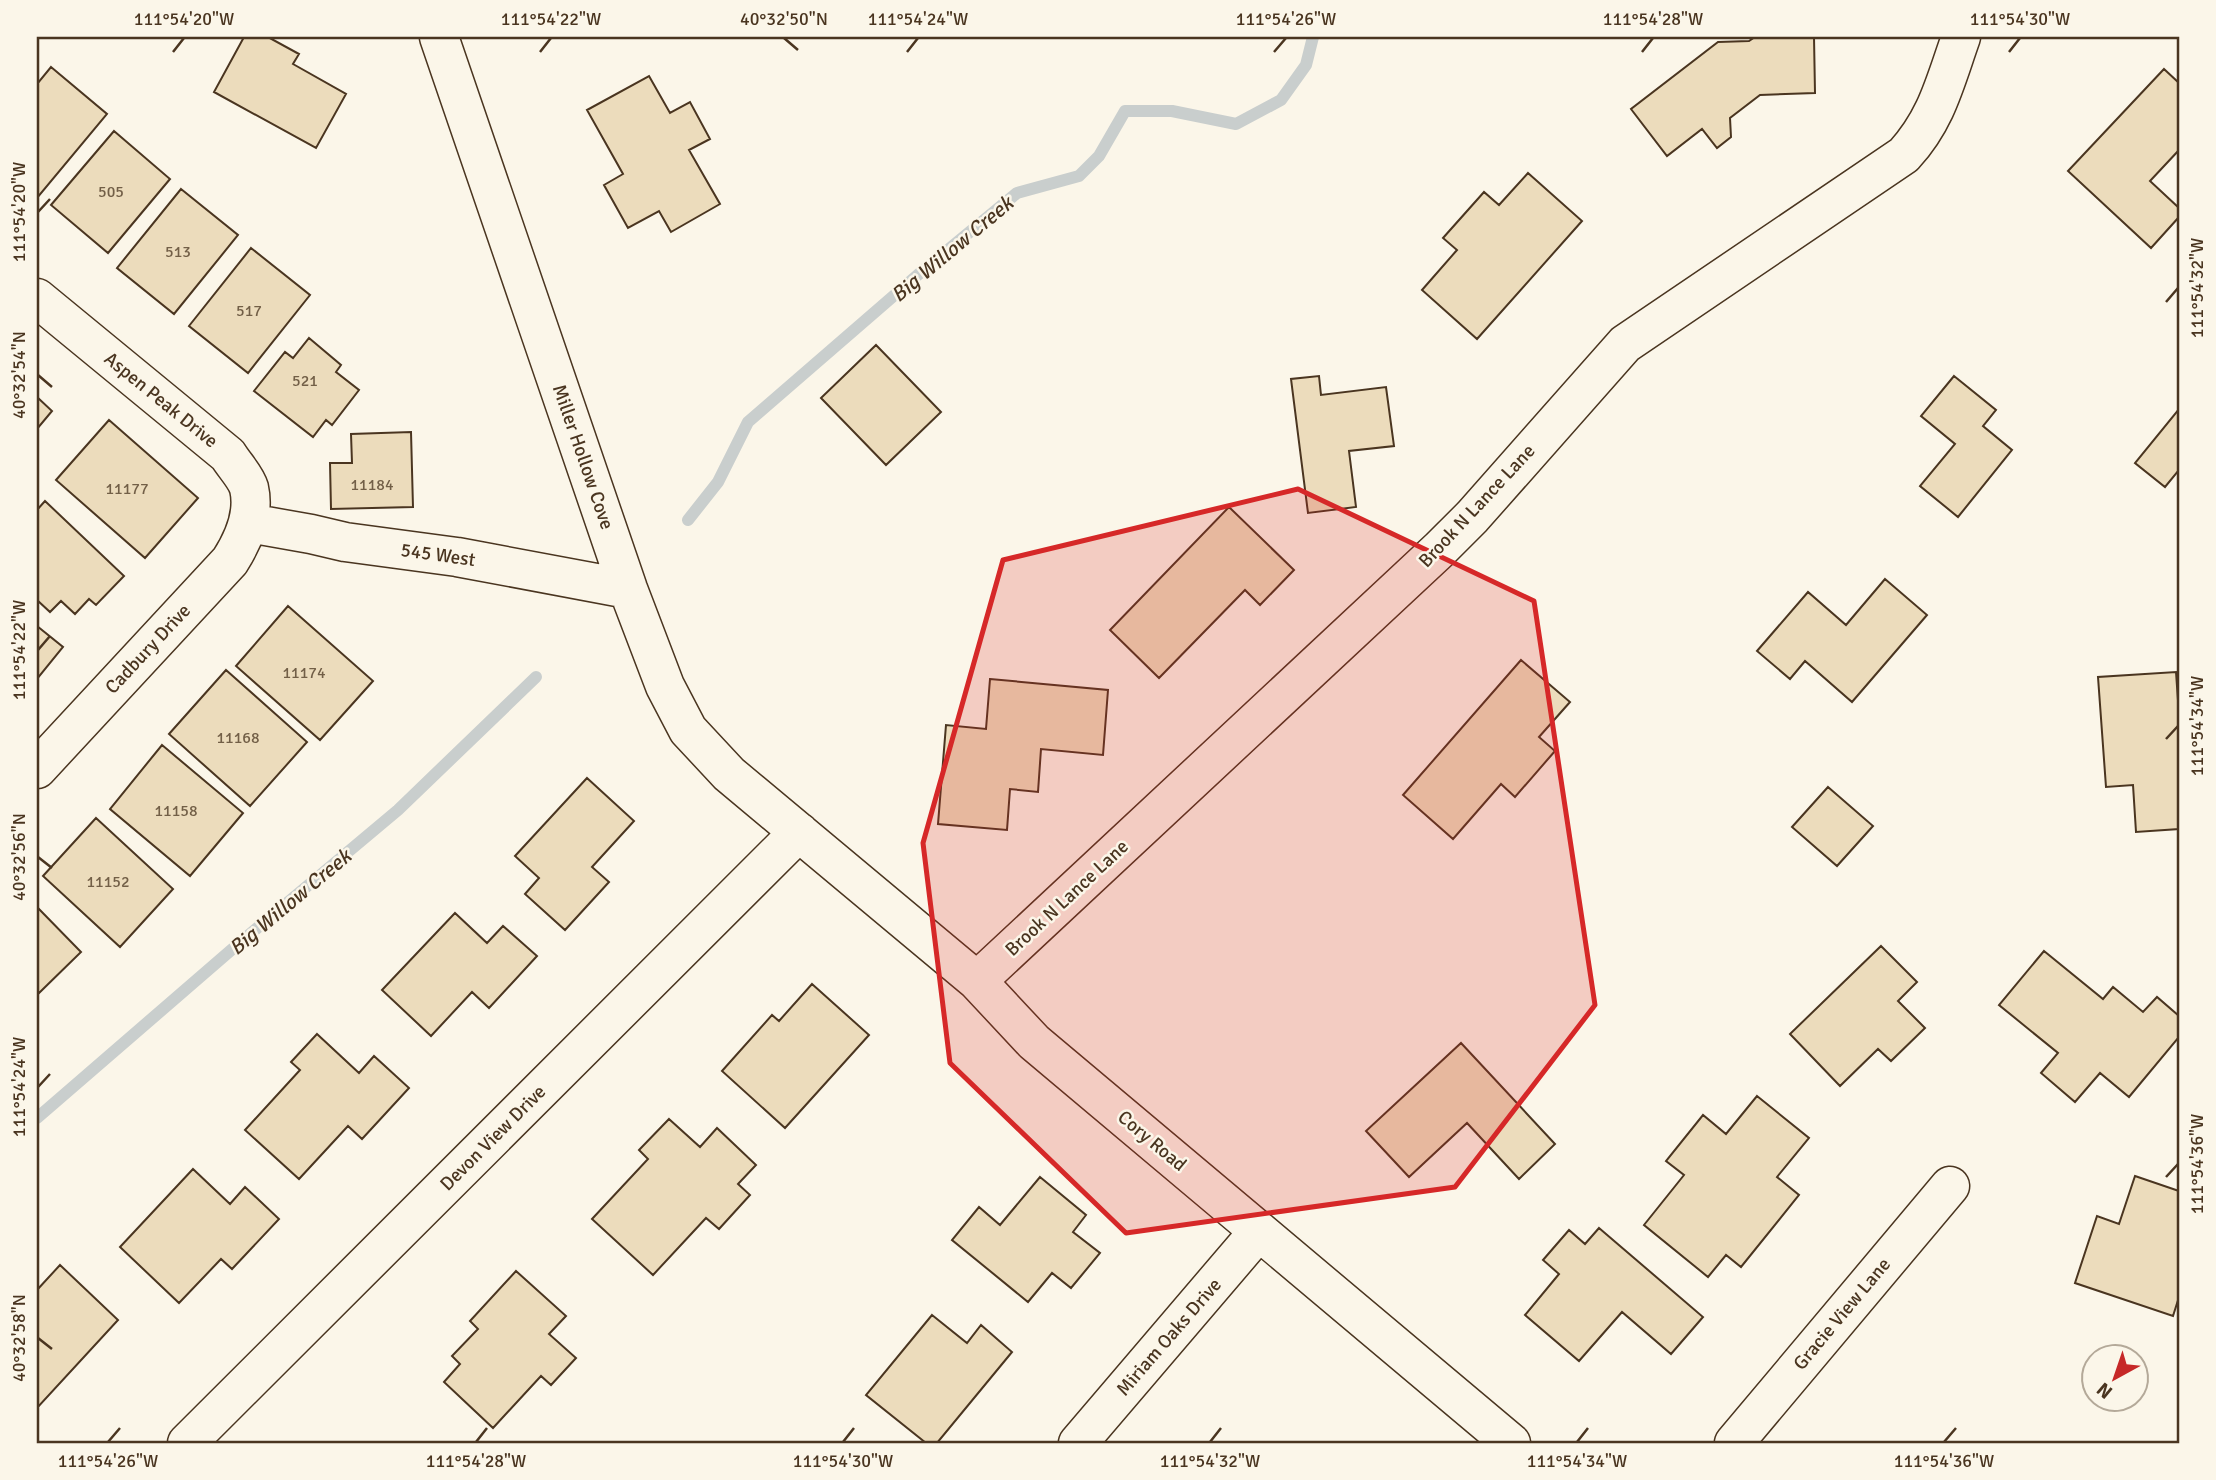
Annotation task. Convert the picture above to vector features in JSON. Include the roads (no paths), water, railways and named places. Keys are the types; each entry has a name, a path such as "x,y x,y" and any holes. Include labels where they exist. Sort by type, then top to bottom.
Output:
{"street":[{"name":"Miller Hollow Cove","path":"439,37 628,589 665,686 688,730 729,774 799,832"},
{"name":"Brook N Lance Lane","path":"977,981 1448,541 1625,344 1904,155 1921,136 1934,114 1961,37"},
{"name":"Aspen Peak Drive","path":"37,298 228,455 249,486 249,523"},
{"name":"545 West","path":"249,523 345,542 457,557 628,589"},
{"name":"Cadbury Drive","path":"37,769 230,561 242,543 249,523"},
{"name":"Cory Road","path":"799,832 977,981 1034,1042 1511,1443"},
{"name":"Devon View Drive","path":"187,1443 799,832"},
{"name":"Gracie View Lane","path":"1734,1443 1950,1186"},
{"name":"Miriam Oaks Drive","path":"1078,1443 1259,1231"}],"waterway":[{"name":"Big Willow Creek","path":"688,520 718,482 748,422 1017,193 1079,176 1099,156 1125,111 1172,111 1236,124 1281,100 1306,65 1313,37"},
{"name":"Big Willow Creek","path":"37,1118 398,810 536,677"}]}
